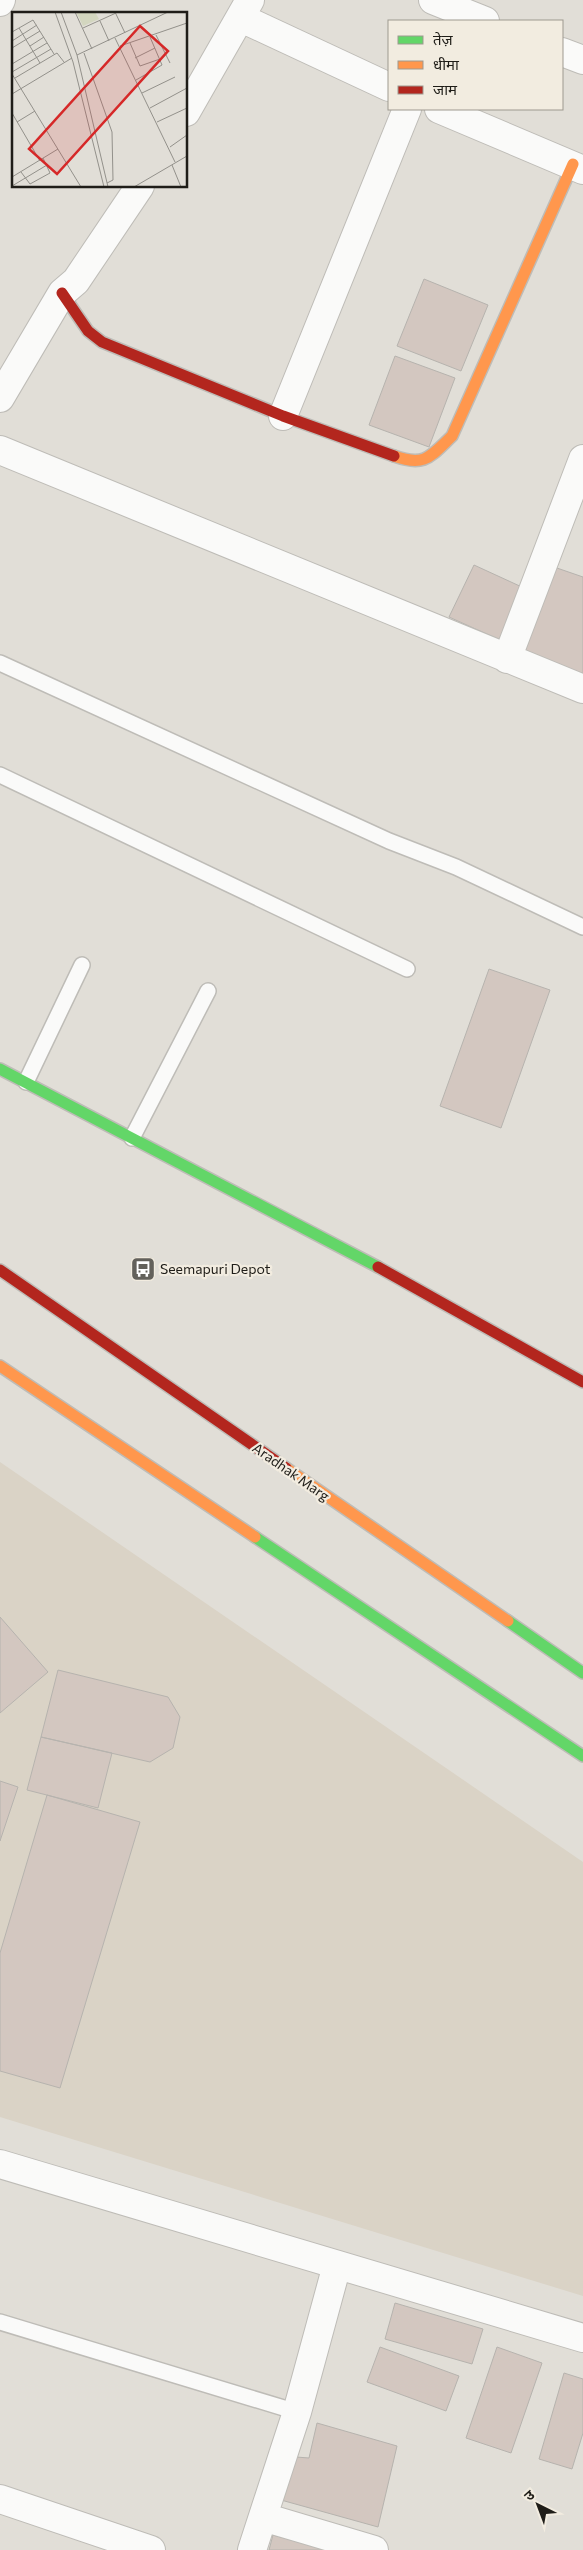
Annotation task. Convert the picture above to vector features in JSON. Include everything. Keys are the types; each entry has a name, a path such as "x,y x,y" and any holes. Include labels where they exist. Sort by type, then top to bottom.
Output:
{"street":[{"path":"432,0 482,20"},
{"path":"188,109 245,9 388,86"},
{"path":"563,52 583,60"},
{"path":"283,416 407,110"},
{"path":"62,293 88,331 102,342 283,416 411,462 427,460 452,436 578,167 441,110"},
{"path":"0,398 62,293 76,280 139,188"},
{"path":"0,450 507,659 583,688"},
{"path":"507,659 583,458"},
{"path":"0,1069 416,1287 583,1382"},
{"name":"Aradhak Marg","path":"0,1270 583,1673"},
{"path":"0,1366 583,1756"},
{"path":"0,2164 583,2338"},
{"path":"252,2550 297,2412 337,2265"},
{"path":"0,2499 151,2550"},
{"path":"262,2516 374,2550"}],"lane":[{"path":"0,663 389,840 456,867 583,927"},
{"path":"0,775 407,969"},
{"path":"26,1082 82,965"},
{"path":"132,1138 208,991"},
{"path":"0,2322 297,2412"}],"shaded area":[{"path":"0,1462 583,1862 583,2296 0,2117"}],"building":[{"path":"424,279 488,305 461,371 397,346"},
{"path":"395,356 455,378 429,447 369,425"},
{"path":"474,565 524,588 500,640 449,617"},
{"path":"554,567 583,577 583,681 521,659"},
{"path":"489,969 550,990 501,1128 440,1106"},
{"path":"0,1617 48,1672 0,1713"},
{"path":"58,1670 168,1697 180,1717 173,1748 150,1762 41,1737"},
{"path":"41,1737 112,1753 98,1808 27,1790"},
{"path":"0,1781 18,1787 0,1841"},
{"path":"47,1795 140,1822 60,2088 0,2071 0,1953"},
{"path":"395,2303 483,2329 472,2364 385,2339"},
{"path":"380,2347 459,2376 446,2411 367,2382"},
{"path":"497,2347 542,2363 511,2453 466,2438"},
{"path":"564,2373 583,2379 583,2433 572,2469 539,2459"},
{"path":"317,2423 397,2446 378,2527 281,2500 296,2457 309,2458"},
{"path":"273,2535 329,2550 269,2550"}],"traffic: fast":[{"path":"0,1069 378,1267"},
{"path":"255,1537 583,1756"},
{"path":"508,1621 583,1673"}],"traffic: slow":[{"path":"394,456 413,460 426,458 438,450 452,436 573,164"},
{"path":"0,1366 255,1537"},
{"path":"286,1468 508,1621"}],"traffic: jam":[{"path":"62,293 88,331 102,342 283,416 394,456"},
{"path":"378,1267 583,1382"},
{"path":"0,1270 286,1468"}],"place":[{"name":"Seemapuri Depot","path":"143,1269"}]}
